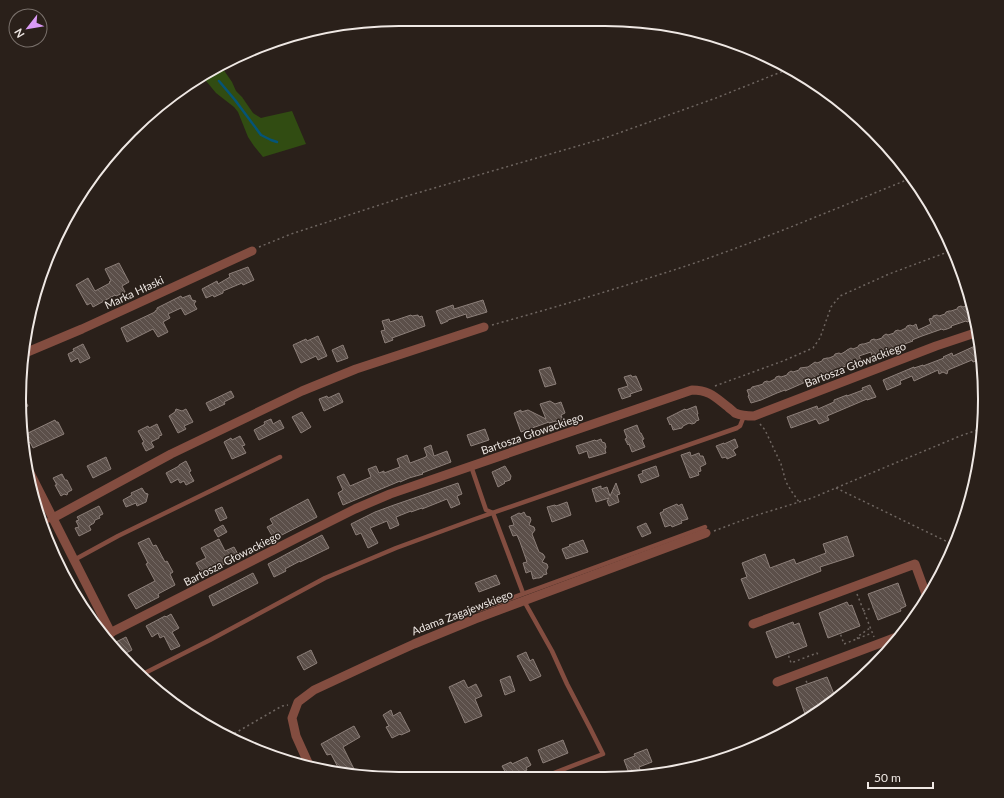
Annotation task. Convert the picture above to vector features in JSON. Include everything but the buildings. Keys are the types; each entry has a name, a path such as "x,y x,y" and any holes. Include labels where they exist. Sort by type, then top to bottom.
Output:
{"street":[{"name":"Marka Hłaski","path":"29,351 82,329 252,251"},
{"path":"53,518 171,454 302,391 356,369 484,327"},
{"name":"Bartosza Głowackiego","path":"109,633 355,509 390,494 692,390 703,391 711,394 734,412 744,416 754,416 936,346 972,334"},
{"path":"36,485 74,560 104,627"},
{"name":"Adama Zagajewskiego","path":"298,702 314,690 372,662 523,597 706,530"},
{"path":"754,624 915,564 925,591"},
{"path":"776,682 890,639"},
{"path":"298,702 292,718 296,736 307,760"}],"lane":[{"path":"146,673 325,578 396,548 737,428 740,426 744,416"},
{"path":"74,560 118,536 280,457"},
{"path":"471,466 486,510 494,513"},
{"path":"494,513 523,597 552,651 567,684 603,754 556,772"},
{"path":"47,521 53,518"},
{"path":"479,610 523,597"}],"path":[{"path":"252,251 291,234 399,198 605,138 716,98 783,71"},
{"path":"484,327 563,305 687,266 796,225 907,180"},
{"path":"703,391 813,348 820,338 831,307 840,296 889,274 948,252"},
{"path":"754,416 765,430 781,464 786,482 799,502"},
{"path":"706,530 812,498 976,431"},
{"path":"836,488 950,543"},
{"path":"854,587 877,644"},
{"path":"864,610 878,606"},
{"path":"858,639 857,637 870,628"},
{"path":"839,630 844,644 872,633"},
{"path":"787,651 792,663 817,653 822,665"},
{"path":"234,734 282,706 298,702"}],"green space":[{"path":"224,70 236,91 253,113 261,118 292,111 306,144 263,157 248,137 238,112 216,93 205,80"}],"waterway":[{"path":"219,81 261,135 277,142"}]}
